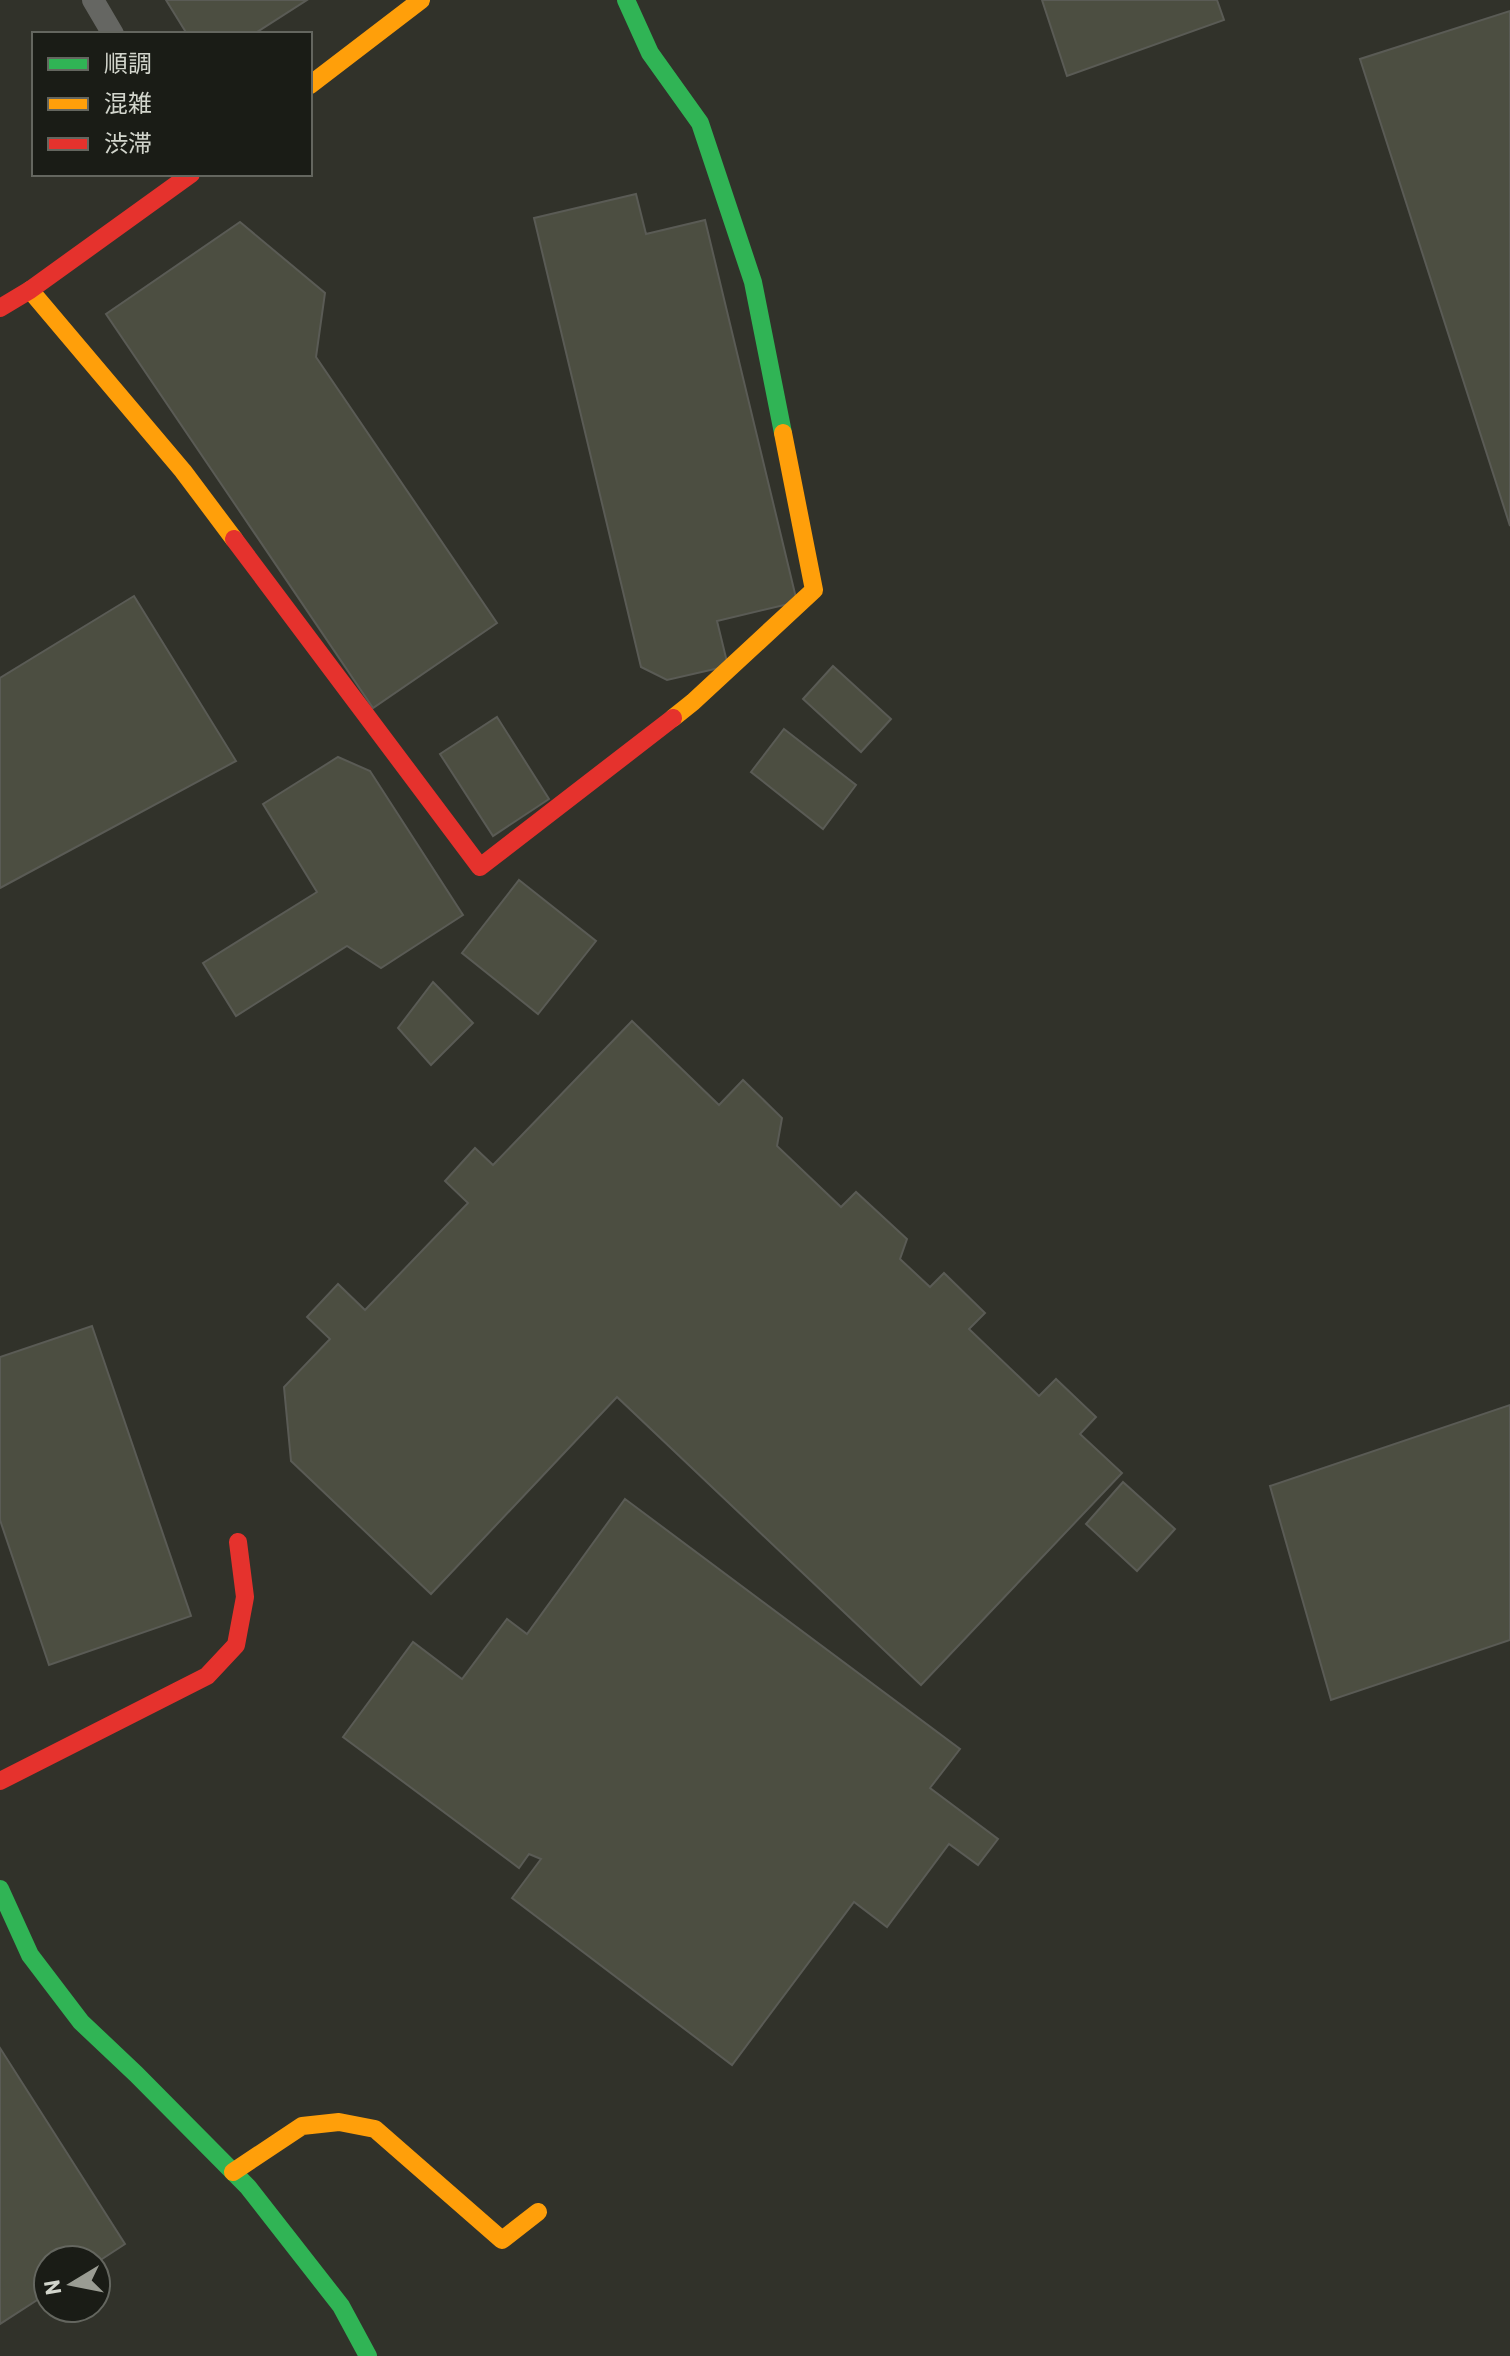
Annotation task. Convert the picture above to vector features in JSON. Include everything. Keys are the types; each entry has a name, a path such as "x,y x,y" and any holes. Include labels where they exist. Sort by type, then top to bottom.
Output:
{"street":[{"path":"312,83 421,0"},
{"path":"30,290 183,471 480,867 693,702 814,590 753,282 700,123 650,53 626,0"},
{"path":"0,308 30,290 188,176"},
{"path":"0,1781 207,1676 236,1645 245,1597 238,1542"},
{"path":"0,1889 30,1955 81,2022 248,2187 341,2306 368,2356"},
{"path":"233,2172 302,2126 339,2122 375,2129 502,2240 538,2212"}],"lane":[{"path":"93,0 112,32"}],"building":[{"path":"166,0 307,0 257,32 186,32"},
{"path":"1042,0 1217,0 1224,20 1067,76"},
{"path":"1510,11 1510,526 1360,59"},
{"path":"636,194 646,234 705,220 797,602 717,621 728,666 667,680 641,667 534,218"},
{"path":"240,222 325,293 316,357 497,623 373,708 106,314"},
{"path":"134,596 236,761 0,888 0,678"},
{"path":"833,666 891,719 861,752 803,699"},
{"path":"497,717 549,799 493,836 440,754"},
{"path":"784,729 856,785 823,829 751,772"},
{"path":"338,757 370,771 463,915 381,968 347,946 236,1016 203,963 317,892 263,804"},
{"path":"519,880 596,941 538,1014 462,953"},
{"path":"433,982 473,1023 431,1065 398,1028"},
{"path":"632,1021 719,1105 743,1080 782,1118 777,1146 841,1207 856,1192 907,1239 900,1259 930,1287 944,1273 985,1313 969,1329 1039,1396 1056,1379 1096,1417 1080,1434 1122,1473 921,1685 617,1397 431,1594 291,1461 284,1387 330,1339 307,1317 338,1284 365,1310 468,1203 445,1181 475,1148 493,1165"},
{"path":"92,1326 191,1616 49,1665 0,1520 0,1357"},
{"path":"1510,1405 1510,1640 1331,1700 1270,1486"},
{"path":"1123,1482 1175,1529 1137,1571 1086,1524"},
{"path":"625,1499 960,1749 930,1788 998,1839 978,1865 949,1844 887,1927 854,1902 732,2065 512,1898 541,1859 529,1854 519,1868 343,1737 413,1642 462,1679 507,1619 527,1634"},
{"path":"0,2048 125,2244 112,2253 112,2244 32,2244 32,2303 0,2324"}],"traffic: fast":[{"path":"626,0 650,53 700,123 753,282 783,433"},
{"path":"0,1889 30,1955 81,2022 248,2187 341,2306 368,2356"}],"traffic: slow":[{"path":"312,83 421,0"},
{"path":"30,290 183,471 234,539"},
{"path":"673,718 814,590 783,433"},
{"path":"233,2172 302,2126 339,2122 375,2129 502,2240 538,2212"}],"traffic: jam":[{"path":"0,308 30,290 188,176"},
{"path":"234,539 480,867 673,718"},
{"path":"0,1781 207,1676 236,1645 245,1597 238,1542"}]}
